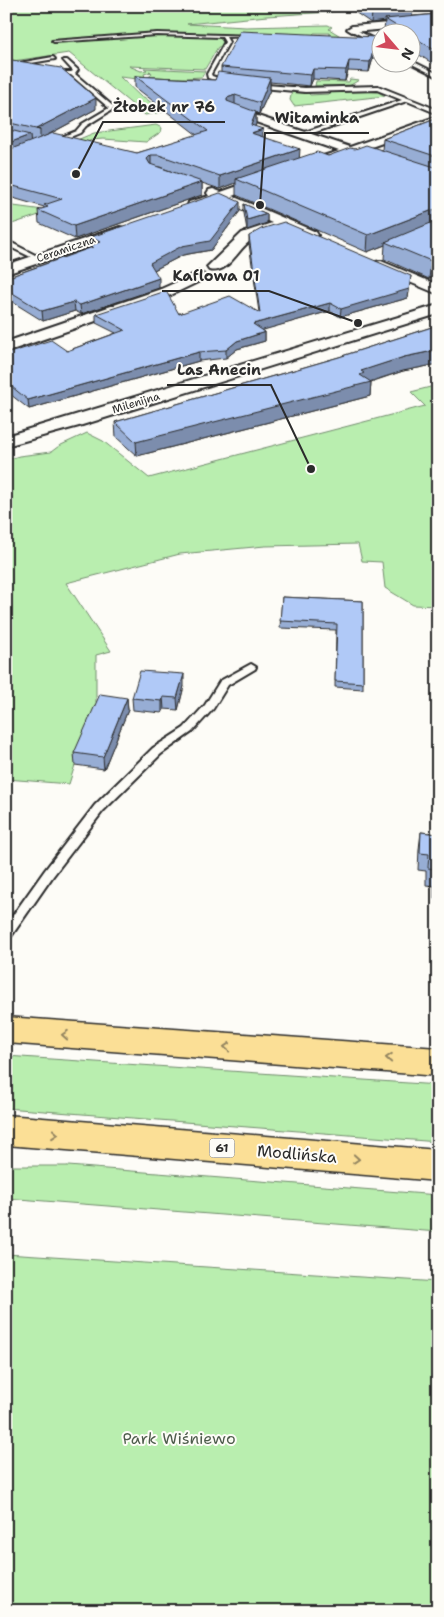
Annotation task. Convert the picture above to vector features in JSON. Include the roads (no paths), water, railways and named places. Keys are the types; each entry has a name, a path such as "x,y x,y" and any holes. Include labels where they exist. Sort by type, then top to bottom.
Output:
{"main road":[{"path":"6,1030 438,1062"},
{"name":"Modlińska","path":"6,1130 438,1166"}],"street":[{"path":"352,29 438,22"},
{"path":"234,111 366,156"},
{"path":"313,163 438,119"},
{"path":"182,210 277,176"},
{"path":"204,189 326,241"},
{"path":"6,347 166,292 199,276 193,273 193,269 205,265 214,267 222,262 247,236 284,223"},
{"name":"Ceramiczna","path":"6,270 131,227"},
{"path":"384,252 367,259 438,290"},
{"name":"Milenijna","path":"6,441 438,309"}],"lane":[{"path":"352,29 372,40"},
{"path":"54,42 157,34 248,35 260,38"},
{"path":"223,36 227,42 209,74 215,80 236,84"},
{"path":"6,64 53,58"},
{"path":"65,62 76,71 72,74"},
{"path":"15,64 26,68"},
{"path":"422,67 438,76"},
{"path":"42,146 78,132 84,125 112,108 72,74 44,71"},
{"path":"245,85 305,90 378,88 438,112"},
{"path":"304,134 406,100"},
{"path":"6,242 39,259"},
{"path":"6,252 18,248"},
{"path":"6,935 49,873 99,808 157,751 188,730 210,707 224,683 251,667"}],"place":[{"name":"Żłobek nr 76","path":"76,174"},
{"name":"Witaminka","path":"260,205"},
{"name":"Kaflowa 01","path":"358,323"},
{"name":"Las Anecin","path":"311,469"}],"park label":[{"name":"Park Wiśniewo","path":"179,1438"}]}
